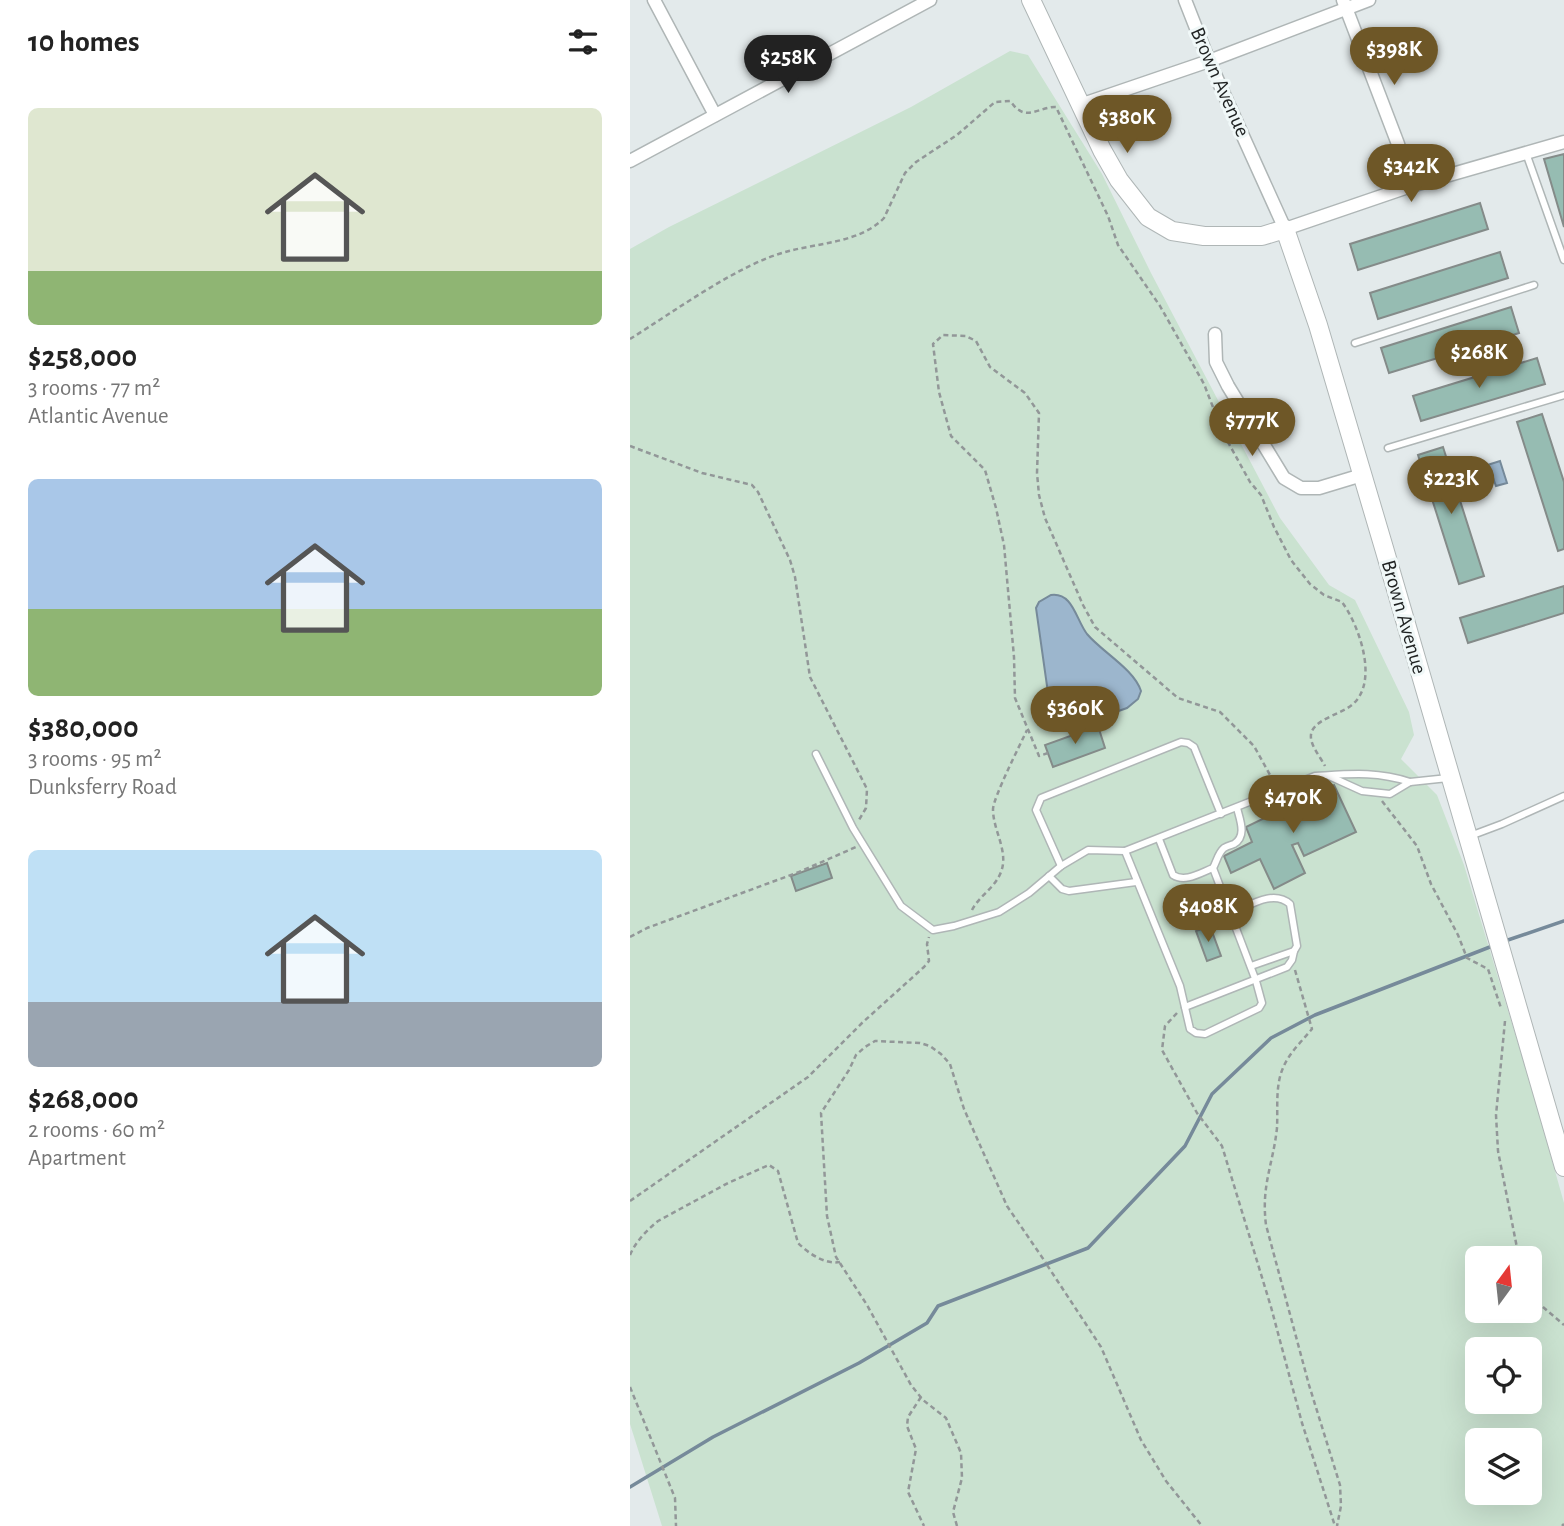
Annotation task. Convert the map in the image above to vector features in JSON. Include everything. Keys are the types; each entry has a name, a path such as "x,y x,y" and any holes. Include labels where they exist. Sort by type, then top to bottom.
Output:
{"street":[{"path":"654,0 715,115"},
{"path":"630,161 930,0"},
{"path":"1031,0 1119,180 1139,208 1160,226 1180,233 1204,236 1262,236 1411,186 1564,142"},
{"name":"Brown Avenue","path":"1185,0 1209,61 1285,229 1318,325 1564,1167"},
{"path":"1080,105 1209,61 1344,4 1369,0"},
{"path":"1344,4 1398,144 1411,186"},
{"path":"1215,334 1216,362 1284,478 1301,488 1319,488 1362,475"}],"lane":[{"path":"1526,153 1564,260"},
{"path":"1355,342 1534,285"},
{"path":"1388,448 1564,395"},
{"path":"1061,866 1036,810 1041,799 1181,742 1194,747 1221,814"},
{"path":"816,754 853,828 901,906 933,930 999,912 1029,893 1061,866 1088,850 1125,851 1315,776 1346,772 1393,777 1410,782 1450,777"},
{"path":"1328,775 1362,791 1375,793 1390,794 1410,782"},
{"path":"1468,836 1564,796"},
{"path":"1125,851 1180,986 1190,1029 1205,1034 1259,1008 1262,1003 1213,868 1224,848 1236,843 1241,837 1237,808"},
{"path":"1159,839 1172,875 1184,879 1213,868"},
{"path":"1049,876 1062,889 1069,891 1136,882"},
{"path":"1185,1007 1256,981 1287,967 1292,960 1298,940 1290,904 1283,898 1275,896 1231,913"},
{"path":"1251,967 1294,951"}],"path":[{"path":"630,339 733,275 791,250 854,236 878,223 884,218 905,173 916,162 957,135 995,102 1010,101 1026,113 1056,107 1108,216 1118,244 1160,306 1204,384 1223,433 1250,482 1261,495 1291,560 1310,584 1324,595 1342,602 1348,609 1363,645 1365,680 1355,702 1341,713 1321,722 1312,733 1311,741 1328,775"},
{"path":"1048,753 1039,756 1015,698 1005,557 996,508 985,470 951,436 943,414 933,344 943,335 966,336 976,341 990,367 1025,393 1039,413 1037,473 1045,518 1083,605 1096,627 1178,698 1220,712 1254,746 1278,790"},
{"path":"630,446 702,473 752,485 758,492 790,559 810,677 867,789 866,808 853,828"},
{"path":"954,926 970,914 1002,872 1004,856 998,839 994,806 1027,730"},
{"path":"1375,793 1417,846 1431,884 1467,958 1488,969 1501,1009"},
{"path":"630,937 647,928 799,872 863,844"},
{"path":"630,1201 808,1077 924,967 929,961 927,944 933,930"},
{"path":"1294,967 1312,1028 1282,1070 1278,1087 1276,1130 1263,1201 1266,1225 1339,1485 1341,1506 1336,1526"},
{"path":"1185,1007 1167,1021 1162,1050 1197,1113 1222,1146 1271,1307 1302,1423 1336,1526"},
{"path":"1506,1022 1496,1115 1498,1151 1517,1246"},
{"path":"957,1526 953,1512 962,1478 961,1453 946,1418 911,1385 836,1257 827,1216 821,1113 856,1055 874,1041 930,1046 950,1064 964,1109 1006,1206 1101,1347 1141,1440 1166,1481 1202,1526"},
{"path":"630,1255 633,1247 658,1221 728,1182 769,1165 778,1171 798,1243 832,1264 840,1262"},
{"path":"1542,1306 1564,1325"},
{"path":"630,1387 676,1498 676,1526"},
{"path":"921,1397 908,1417 907,1426 916,1449 908,1492 924,1526"}],"green space":[{"path":"1010,51 1028,55 1102,174 1280,518 1329,585 1355,600 1409,712 1414,735 1401,759 1437,795 1464,865 1564,1203 1564,1526 662,1526 630,1424 630,249 911,107"}],"water":[{"path":"1475,459 1478,468 1500,461 1507,483 1496,486 1493,478 1475,484 1468,462"},
{"path":"1051,595 1058,595 1069,602 1093,641 1132,675 1141,691 1138,699 1127,708 1073,727 1060,722 1048,693 1036,608 1039,602"}],"building":[{"path":"1564,154 1564,227 1544,159"},
{"path":"1480,203 1488,229 1358,270 1350,244"},
{"path":"1500,252 1508,278 1378,319 1370,293"},
{"path":"1511,307 1519,333 1389,373 1381,348"},
{"path":"1537,358 1545,384 1421,421 1413,396"},
{"path":"1542,414 1564,482 1564,549 1558,551 1517,422"},
{"path":"1443,447 1484,576 1459,584 1418,455"},
{"path":"1564,586 1564,613 1468,643 1460,618"},
{"path":"1098,726 1105,748 1053,767 1045,745"},
{"path":"1334,785 1356,832 1304,856 1298,843 1292,845 1305,873 1274,889 1260,859 1231,873 1224,856 1252,842 1246,827 1275,813 1270,802 1280,798 1285,808"},
{"path":"827,863 832,878 796,891 791,876"},
{"path":"1210,926 1221,956 1207,961 1196,931"}],"waterway":[{"path":"1505,941 1564,921"},
{"path":"630,1487 713,1437 859,1363 927,1323 938,1306 1088,1248 1185,1146 1212,1094 1271,1038 1315,1015 1495,945"}]}
